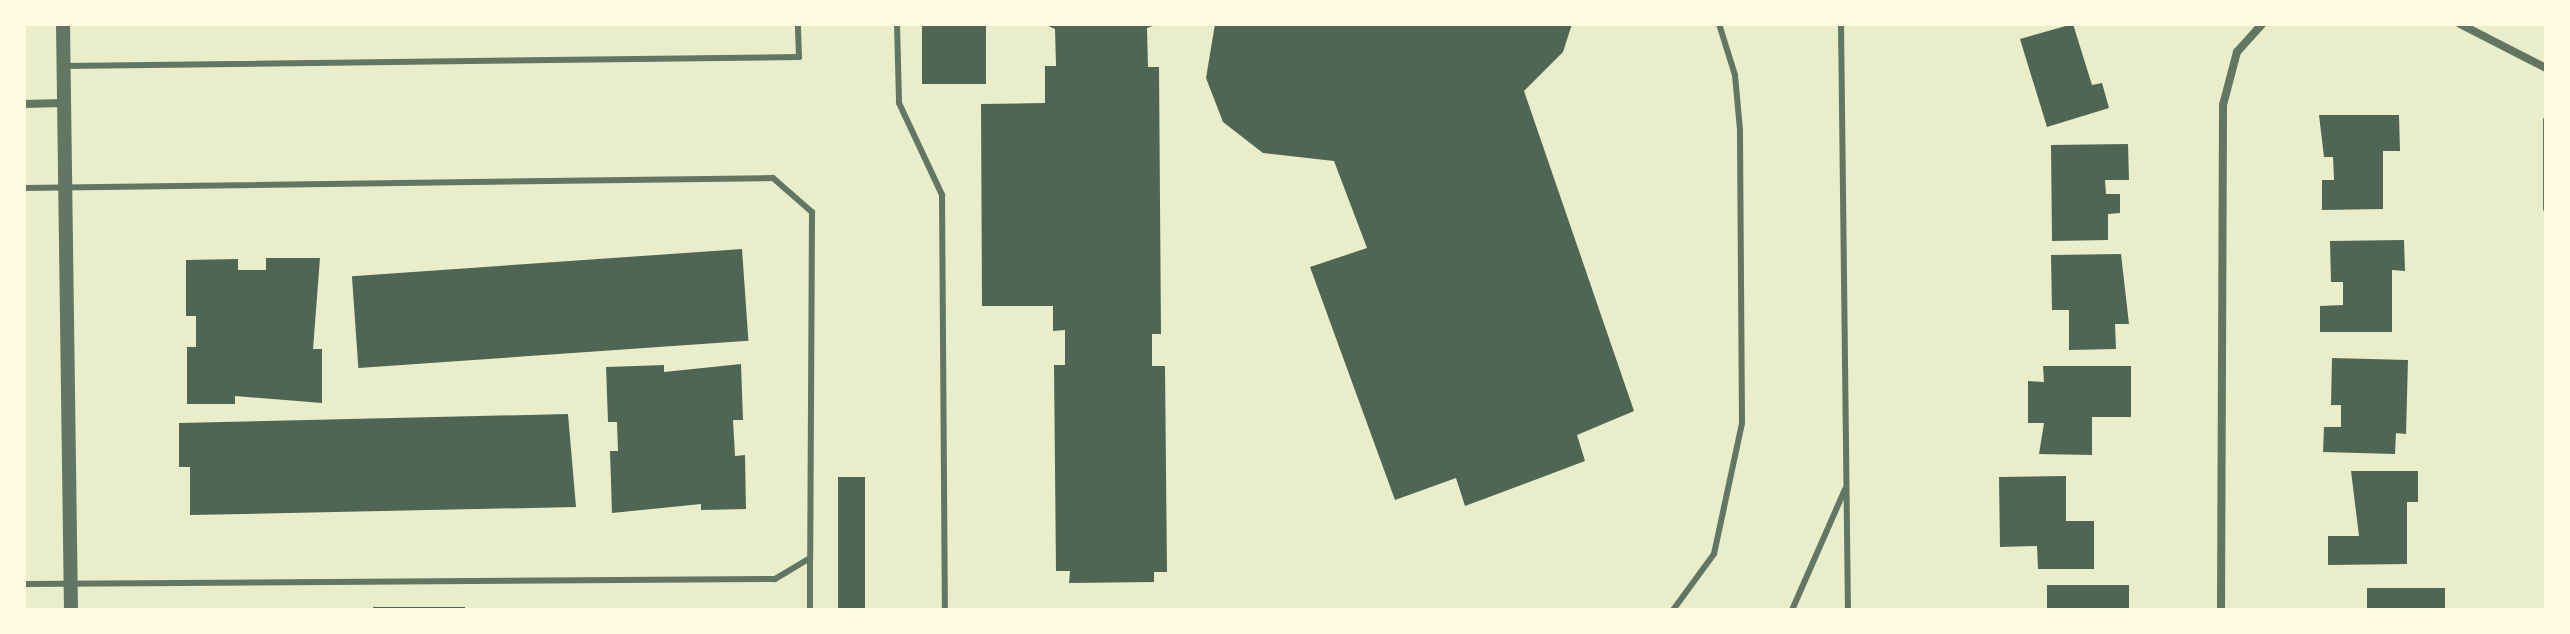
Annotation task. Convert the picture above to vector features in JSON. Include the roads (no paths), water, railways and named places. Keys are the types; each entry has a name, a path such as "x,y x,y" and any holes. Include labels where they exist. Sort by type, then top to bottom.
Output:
{"street":[{"path":"63,24 71,610"},
{"path":"2221,610 2223,105 2237,52 2262,24"},
{"path":"2460,24 2546,68"},
{"path":"24,104 64,103"}],"lane":[{"path":"63,66 799,57 798,24"},
{"path":"897,24 899,103 942,195 945,610"},
{"path":"1673,610 1714,554 1742,423 1740,130 1735,75 1719,24"},
{"path":"1841,24 1848,610"},
{"path":"2546,120 2546,209"},
{"path":"24,188 773,178 812,212 810,610"},
{"path":"1792,610 1846,485"},
{"path":"24,584 775,579 810,558"}]}
